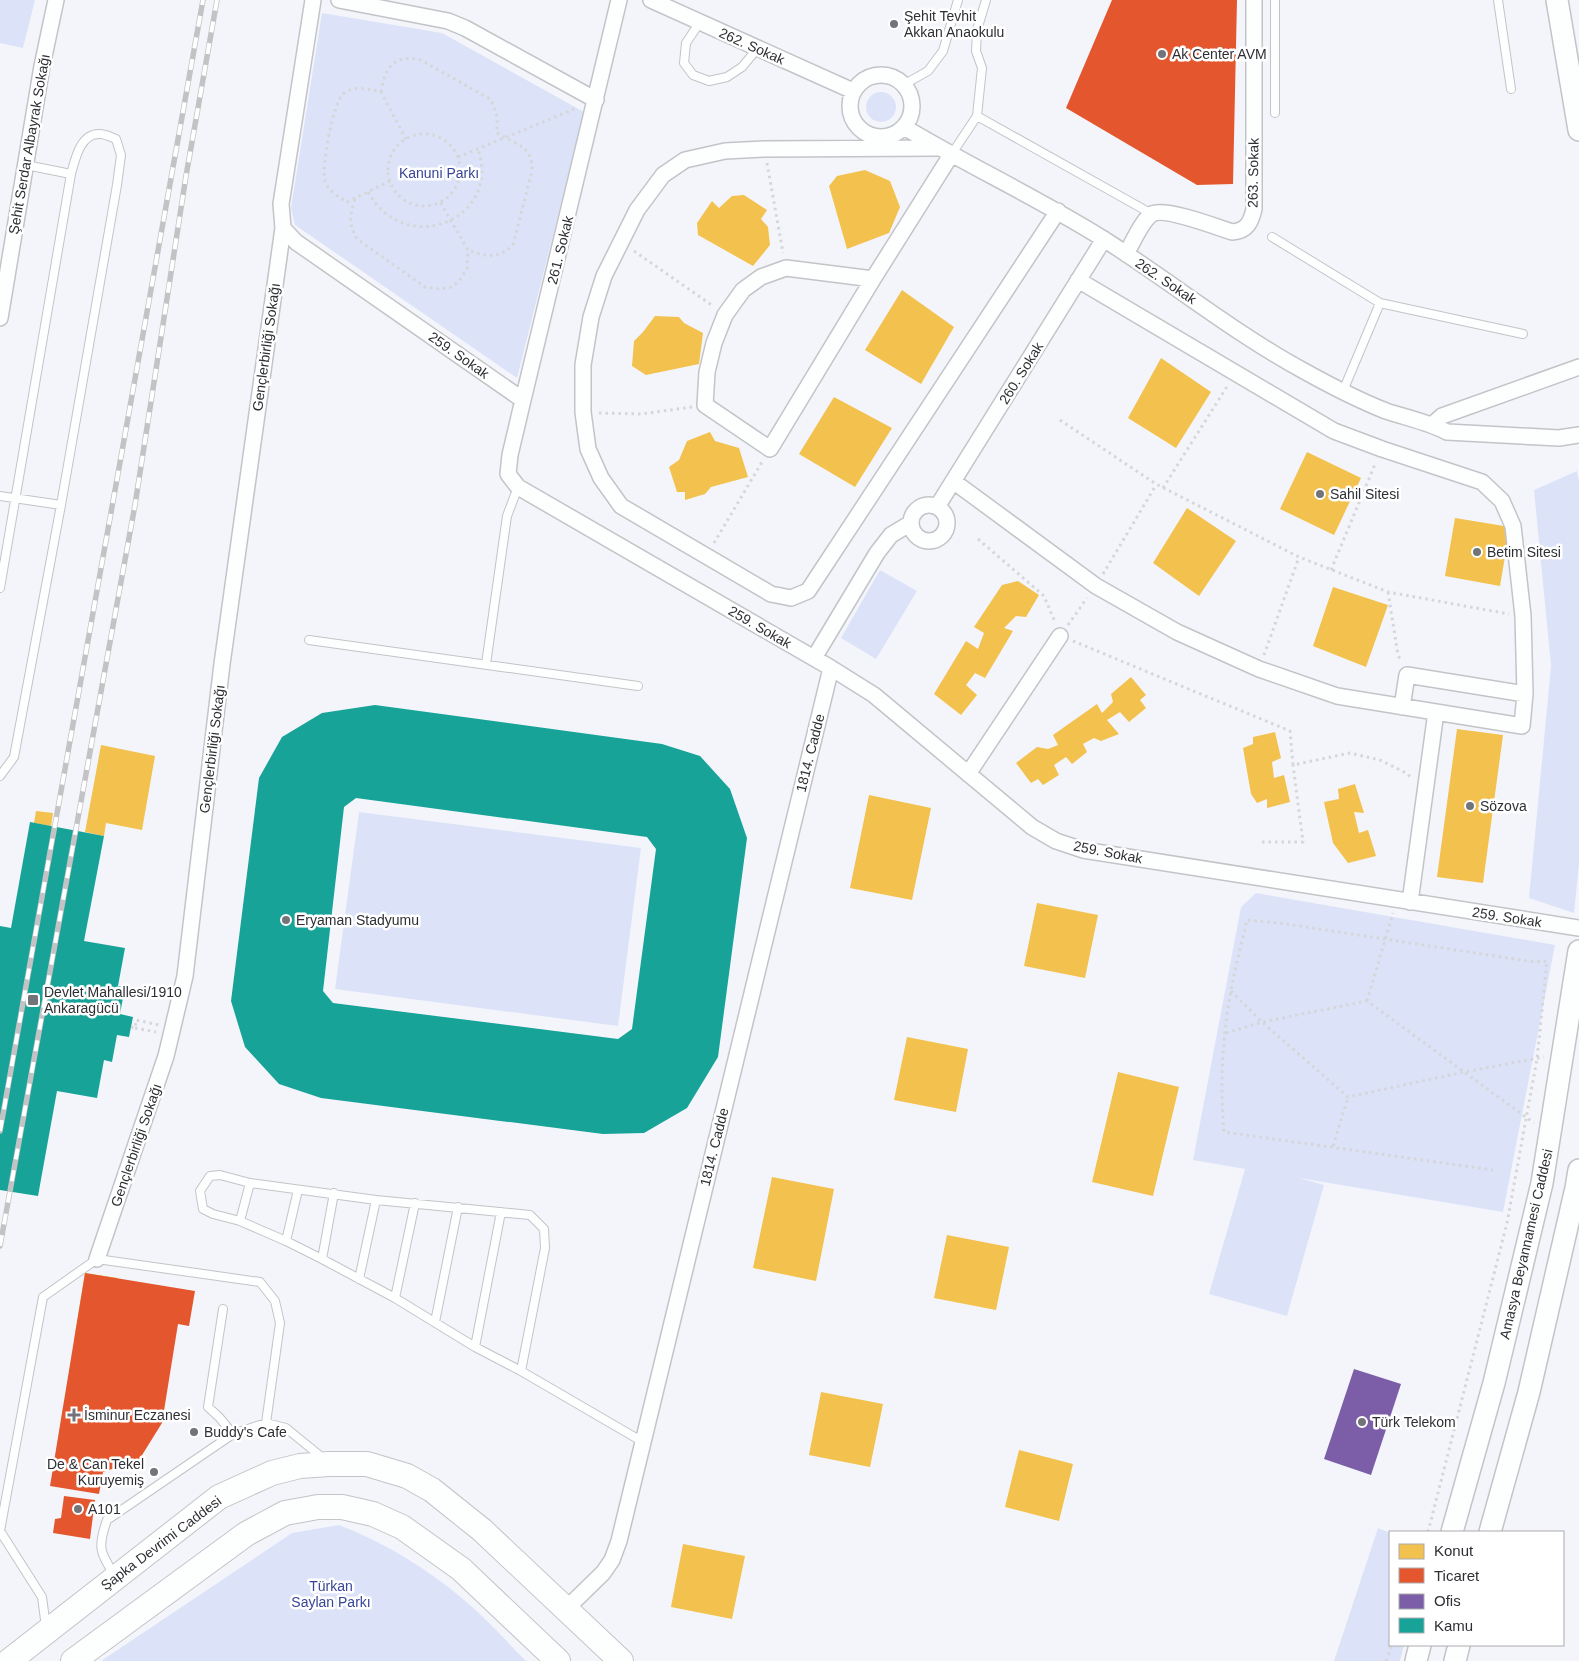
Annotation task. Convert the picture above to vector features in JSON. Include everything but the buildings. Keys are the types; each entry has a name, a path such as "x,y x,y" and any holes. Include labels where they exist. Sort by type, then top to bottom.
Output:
{"main road":[{"path":"1557,0 1579,130"},
{"name":"Amasya Beyannamesi Caddesi","path":"1452,1531 1504,1346 1542,1183 1579,951"},
{"path":"1490,1531 1529,1392 1578,1182"},
{"name":"Şapka Devrimi Caddesi","path":"9,1661 219,1497 272,1473 300,1466 329,1464 368,1464 407,1476 432,1490 482,1530 621,1661"},
{"path":"73,1661 246,1534 285,1513 318,1507 342,1507 373,1514 402,1527 461,1569 558,1661"},
{"path":"1416,1661 1420,1646"},
{"path":"1455,1661 1459,1646"}],"street":[{"name":"Şehit Serdar Albayrak Sokağı","path":"0,318 42,66 56,0"},
{"path":"283,228 281,204 313,0"},
{"path":"339,0 448,21 465,28 596,100"},
{"name":"261. Sokak","path":"523,400 619,0"},
{"name":"262. Sokak","path":"651,0 853,91"},
{"name":"263. Sokak","path":"1152,214 1166,212 1232,232 1247,227 1252,219 1254,209 1254,0"},
{"path":"880,75 890,76 904,85 911,99 912,109 904,127 887,137 868,135 859,129 853,121 850,112 850,101 853,91 864,80 880,75"},
{"name":"262. Sokak","path":"904,127 944,152 1058,210 1266,349 1304,372 1343,391 1413,420 1433,424 1447,432 1559,438 1579,435"},
{"path":"873,279 786,268 761,277 743,290 725,315 714,343 707,372 705,405 770,449 873,279 944,152 764,148 725,151 685,160 663,175 637,210 604,276 591,317 583,365 583,412 588,449 601,478 621,506 771,594 791,598 808,591 1058,210"},
{"path":"1126,254 1152,214"},
{"name":"259. Sokak","path":"283,228 296,242 523,400"},
{"name":"Gençlerbirliği Sokağı","path":"97,1259 166,1056 185,976 222,664 283,228"},
{"name":"260. Sokak","path":"937,507 1104,239"},
{"path":"953,481 1096,586 1177,632 1259,669 1337,696 1522,726 1525,694 1523,616 1513,526 1502,501 1482,482 1334,431 1078,280"},
{"path":"1433,424 1442,416 1579,367"},
{"path":"518,487 508,474 510,455 523,400"},
{"name":"259. Sokak","path":"518,487 814,658 874,695 1032,827 1056,841 1082,850 1579,928"},
{"path":"932,505 937,507 945,516 947,527 941,536 936,540 930,541 919,538 915,534 911,523 912,517 920,508 932,505"},
{"path":"814,658 878,553 891,535 911,523"},
{"path":"968,774 1060,636"},
{"name":"1814. Cadde","path":"566,1609 603,1573 612,1560 618,1541 831,668"},
{"path":"1402,707 1407,675 1525,694"},
{"path":"1403,901 1424,799 1436,712"}],"lane":[{"path":"904,85 928,71 943,51 958,0"},
{"path":"944,152 977,116 982,68 976,51 976,30 986,0"},
{"path":"1274,0 1275,113"},
{"path":"1498,0 1511,89"},
{"path":"700,22 686,43 684,63 693,75 709,81 728,77 742,68 758,48"},
{"path":"977,116 1152,214"},
{"path":"0,588 71,174 78,150 86,138 99,133 116,139 121,155 117,184 61,505 14,757 0,776"},
{"path":"26,165 71,174"},
{"path":"1272,237 1380,303 1523,334"},
{"path":"1343,391 1380,303"},
{"path":"486,664 508,516 518,487"},
{"path":"0,496 61,505"},
{"path":"309,640 638,686"},
{"path":"521,1371 545,1248 544,1229 530,1215 415,1202 376,1200 334,1193 298,1190 250,1183 220,1175 210,1176 200,1191 203,1209 213,1214 240,1221 286,1241 396,1298 475,1347 521,1371 643,1442"},
{"path":"240,1221 250,1183"},
{"path":"286,1241 298,1190"},
{"path":"322,1259 334,1193"},
{"path":"359,1280 376,1200"},
{"path":"396,1298 415,1202"},
{"path":"435,1322 458,1207"},
{"path":"475,1347 501,1212"},
{"path":"47,1631 42,1597 0,1531 43,1297 97,1259 260,1282 274,1301 280,1323 266,1424"},
{"path":"223,1310 208,1407 219,1417 232,1434"},
{"path":"116,1577 101,1554 102,1535 107,1520 232,1434 266,1424 286,1428 329,1464"}],"path":[{"path":"406,138 381,92 383,77 387,70 396,62 407,58 419,59 490,99 496,109 496,132 504,138 521,145 528,152 532,162 530,180 513,245 507,251 493,256 481,255 468,250"},
{"path":"381,92 357,89 344,93 337,103 333,114 324,169 325,182 333,193 347,202 390,181"},
{"path":"458,157 596,100"},
{"path":"419,134 431,134 442,138 452,146 458,157 460,168 459,180 454,190 440,202 424,206 413,204 403,199 394,190 390,181 388,167 391,155 406,138 419,134"},
{"path":"764,148 786,268"},
{"path":"368,192 384,213 400,224 419,227 438,226 451,220 472,204 482,172 478,149"},
{"path":"356,198 350,214 351,228 357,239 425,286 439,289 452,287 459,281 467,269 468,250 440,202"},
{"path":"620,241 725,315"},
{"path":"1163,488 1236,373"},
{"path":"583,412 641,414 705,405"},
{"path":"1060,420 1156,484 1299,557 1388,592 1523,616"},
{"path":"706,556 770,449"},
{"path":"1331,570 1382,449"},
{"path":"1060,636 1096,586 1156,484"},
{"path":"978,539 1044,596 1060,636 1290,731 1303,842 1262,842"},
{"path":"1259,669 1299,557"},
{"path":"1388,592 1398,655 1407,675"},
{"path":"1293,765 1350,753 1380,760 1408,774 1424,799"},
{"path":"1367,1001 1386,939 1403,901"},
{"path":"1428,1531 1507,1223 1537,1059 1546,960 1534,962 1247,920 1230,991 1220,1095 1224,1132 1493,1170"},
{"path":"1230,991 1262,1022 1348,1097"},
{"path":"1226,1033 1262,1022 1367,1001 1550,1133"},
{"path":"158,1033 133,1027 136,1020 159,1025"},
{"path":"1348,1097 1464,1072 1537,1059 1563,1050"},
{"path":"1333,1146 1348,1097"},
{"path":"1386,1661 1392,1646"}],"green space":[{"path":"0,0 35,0 23,48 0,43"},
{"name":"Kanuni Parkı","path":"322,13 442,33 584,112 517,378 295,225 291,208"},
{"path":"881,92 887,93 895,101 895,113 887,121 881,122 875,121 867,113 866,107 867,101 875,93"},
{"path":"1577,471 1579,482 1579,864 1574,913 1529,898 1551,666 1534,490"},
{"path":"880,570 917,591 876,659 841,638"},
{"path":"359,812 641,848 618,1026 335,989"},
{"path":"1256,893 1555,945 1503,1212 1299,1178 1324,1185 1287,1316 1209,1294 1245,1169 1193,1160 1241,907"},
{"name":"Türkan Saylan Parkı","path":"339,1525 372,1539 434,1577 471,1606 526,1661 101,1661 292,1533"},
{"path":"1378,1528 1389,1533 1389,1646 1404,1646 1400,1661 1334,1661"}],"railway":[{"path":"0,1131 203,0"},
{"path":"0,1246 135,505 186,176 217,0"}],"place":[{"name":"Şehit Tevhit Akkan Anaokulu","path":"894,24"},
{"name":"Ak Center AVM","path":"1162,54"},
{"name":"Sahil Sitesi","path":"1320,494"},
{"name":"Betim Sitesi","path":"1477,552"},
{"name":"Sözova","path":"1470,806"},
{"name":"Eryaman Stadyumu","path":"286,920"},
{"name":"Devlet Mahallesi/1910 Ankaragücü","path":"33,1000"},
{"name":"İsminur Eczanesi","path":"74,1415"},
{"name":"Türk Telekom","path":"1362,1422"},
{"name":"Buddy's Cafe","path":"194,1432"},
{"name":"De & Can Tekel Kuruyemiş","path":"154,1472"},
{"name":"A101","path":"78,1509"}]}
